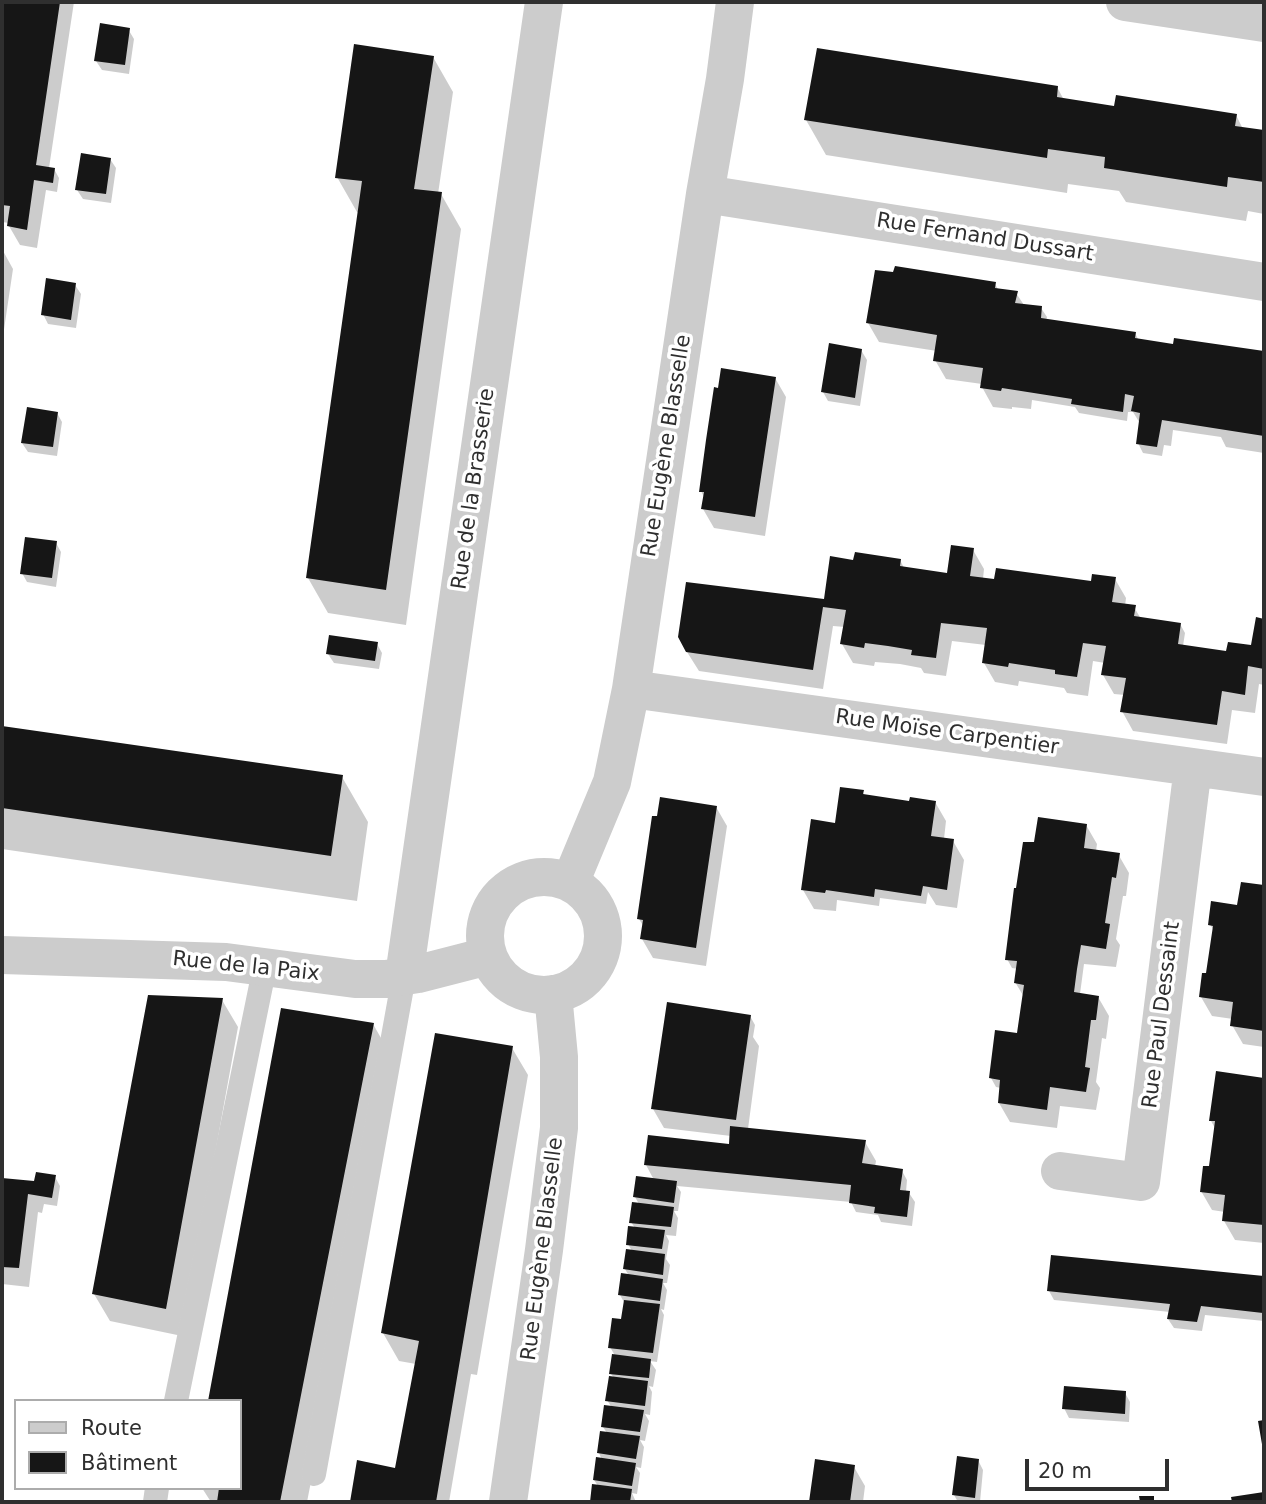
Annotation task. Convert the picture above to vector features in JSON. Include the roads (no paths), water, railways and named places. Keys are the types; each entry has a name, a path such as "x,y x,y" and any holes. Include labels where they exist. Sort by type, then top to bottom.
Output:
{"street":[{"name":"Rue de la Brasserie","path":"404,976 544,2"},
{"name":"Rue Eugène Blasselle","path":"570,883 612,782 631,688 735,2"},
{"path":"1125,2 1264,23"},
{"name":"Rue Fernand Dussart","path":"705,194 1264,282"},
{"name":"Rue Moïse Carpentier","path":"631,688 1264,777"},
{"name":"Rue Paul Dessaint","path":"1060,1171 1141,1182 1193,767"},
{"path":"541,877 570,883 586,895 597,911 603,929 598,959 580,982 563,992 533,994 514,987 498,974 488,956 484,936 492,908 505,892 521,881 541,877"},
{"name":"Rue de la Paix","path":"2,955 195,960 265,966 355,979 404,976 488,956"},
{"name":"Rue Eugène Blasselle","path":"508,1502 559,1128 559,1057 553,994"}],"lane":[{"path":"176,1399 265,966"},
{"path":"314,1474 404,976"}]}
